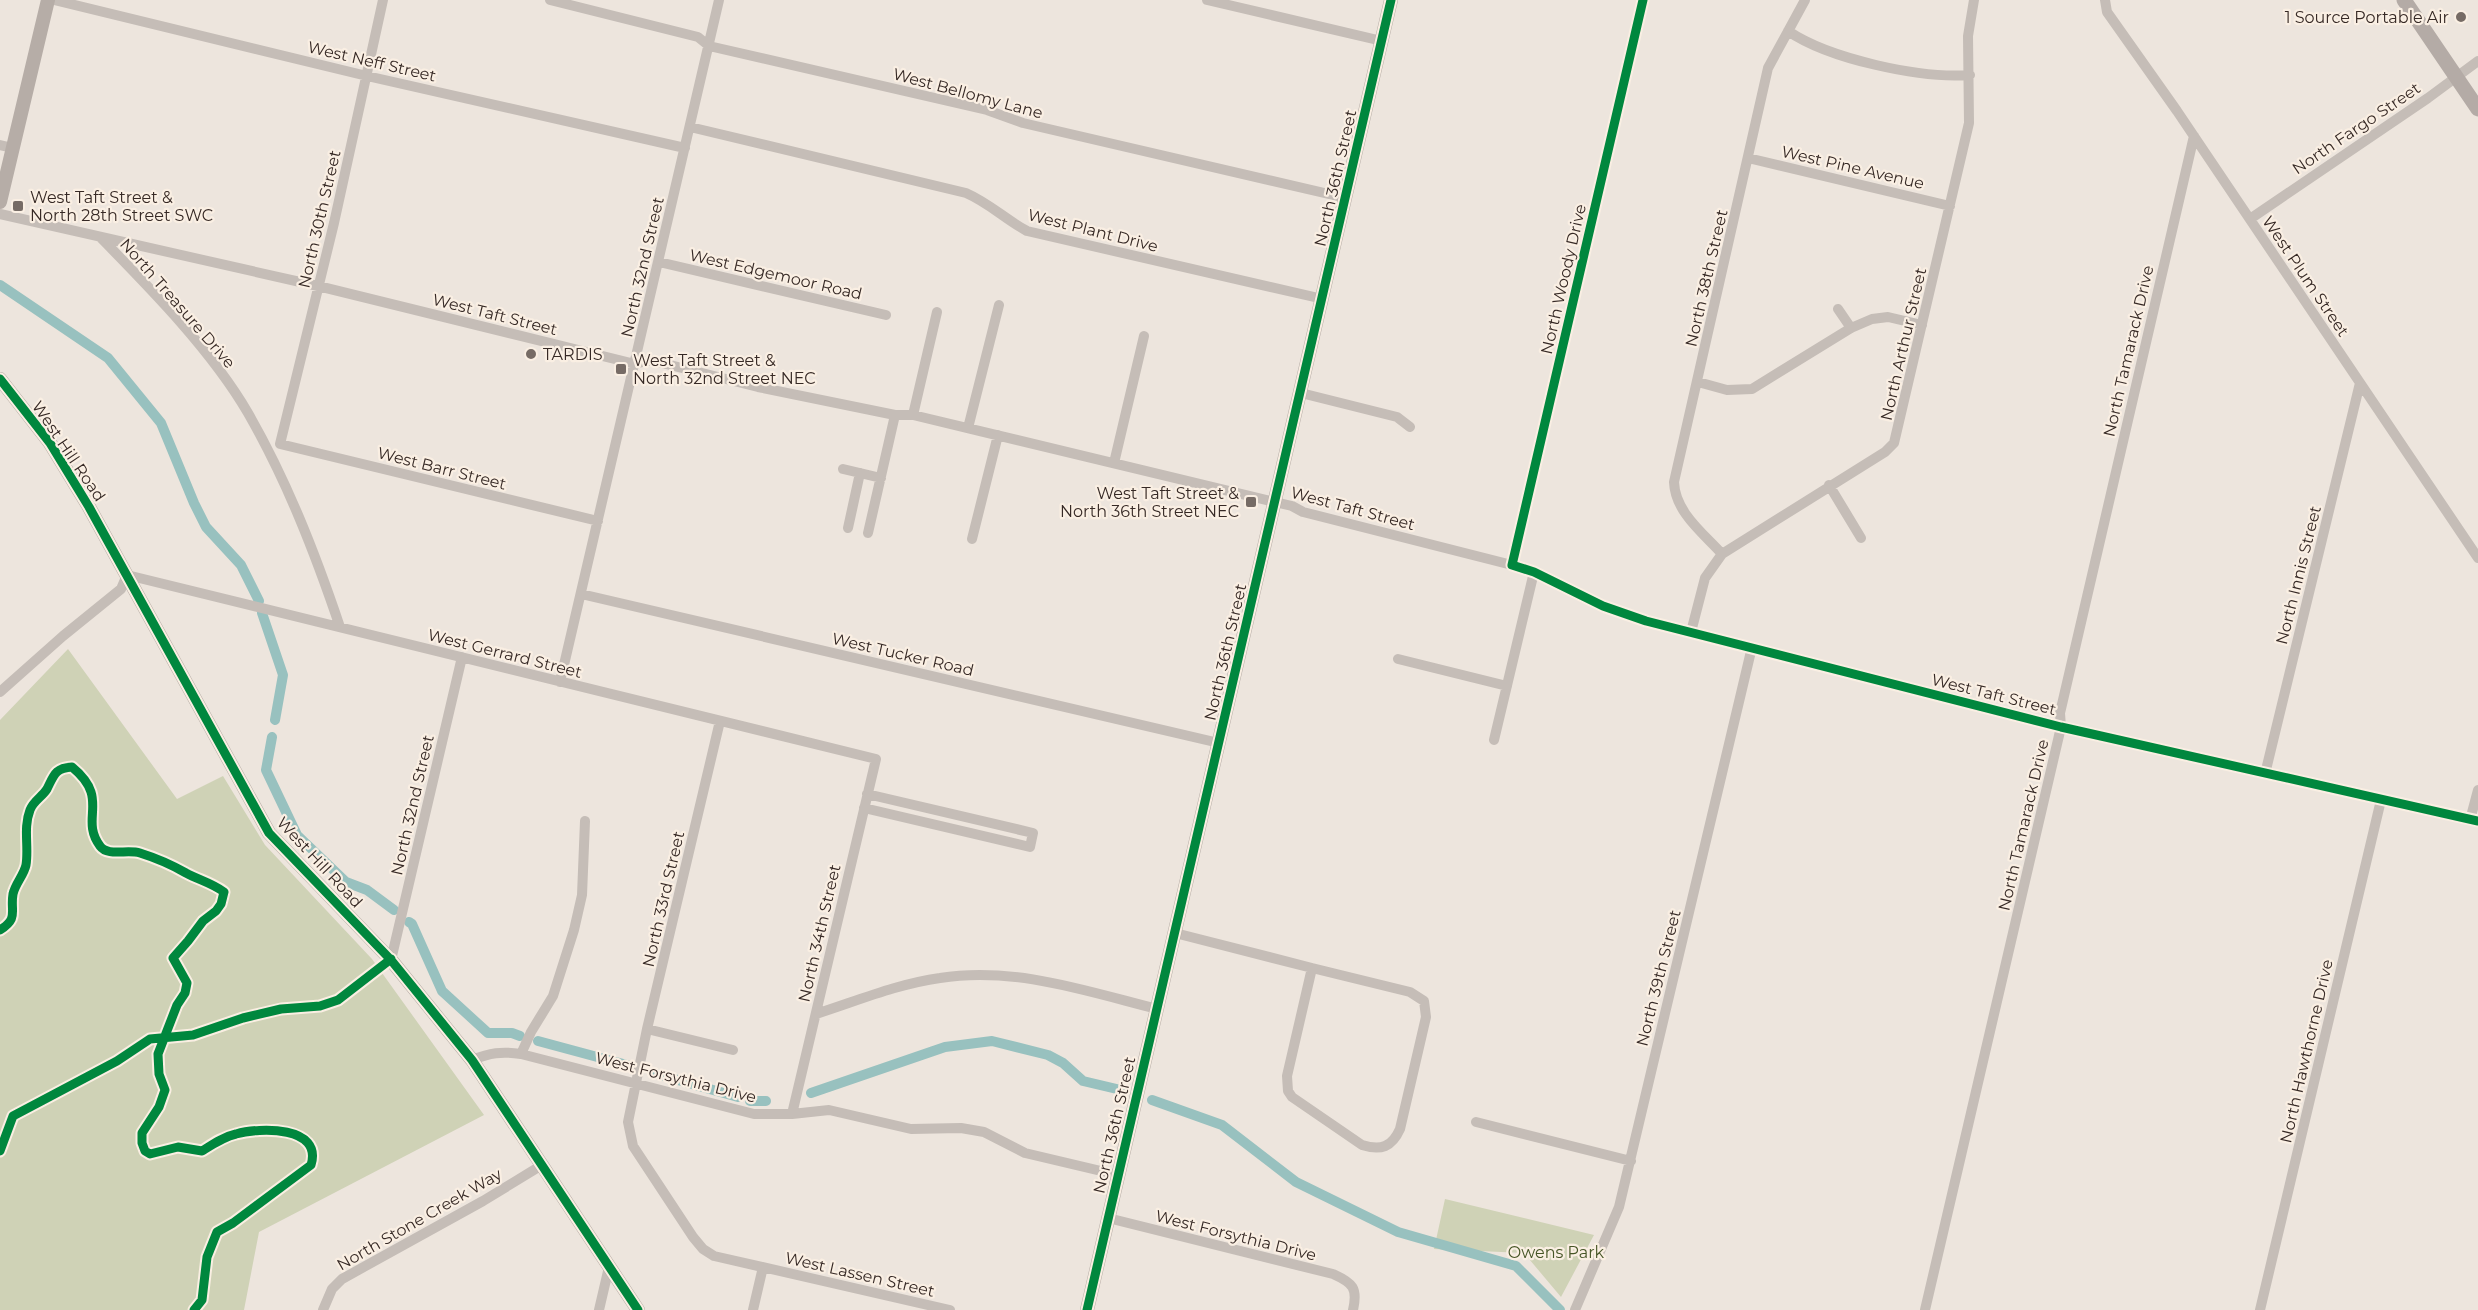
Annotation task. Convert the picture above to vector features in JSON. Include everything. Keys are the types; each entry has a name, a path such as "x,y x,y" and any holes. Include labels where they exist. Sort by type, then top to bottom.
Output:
{"main road":[{"path":"2404,0 2478,109"}],"street":[{"path":"0,202 7,146 48,0"},
{"name":"West Neff Street","path":"54,0 367,76 685,148"},
{"name":"North 30th Street","path":"280,444 383,0"},
{"name":"West Bellomy Lane","path":"550,0 698,37 709,46 987,110 1023,123 1346,198"},
{"name":"North 32nd Street","path":"560,682 719,0"},
{"path":"1207,0 1382,41"},
{"name":"North 36th Street","path":"1087,1310 1391,0"},
{"name":"North Woody Drive","path":"1512,565 1643,0"},
{"name":"North 38th Street","path":"1722,554 1685,514 1675,493 1674,482 1768,68 1804,0"},
{"name":"North Arthur Street","path":"1691,632 1705,578 1722,554 1885,452 1894,443 1969,123 1968,36 1974,0"},
{"name":"West Plum Street","path":"2105,0 2107,12 2194,136 2478,558"},
{"path":"1788,31 1805,42 1831,53 1923,74 1948,77 1970,75"},
{"name":"North Fargo Street","path":"2250,219 2428,98 2478,61"},
{"name":"West Plant Drive","path":"690,127 966,193 984,201 1011,223 1027,231 1323,299"},
{"name":"North Tamarack Drive","path":"1925,1310 2061,727 2060,713 2194,136"},
{"name":"West Pine Avenue","path":"1748,158 1950,206"},
{"name":"West Taft Street","path":"0,214 318,286 635,364 650,360 758,387 895,415 913,415 1292,506 1303,512 1534,572 1604,606 1646,621 2061,727 2474,820"},
{"name":"North Treasure Drive","path":"100,238 130,268 207,355 247,412 285,486 315,554 340,627"},
{"name":"West Edgemoor Road","path":"659,262 886,315"},
{"path":"968,428 999,305"},
{"path":"1838,309 1851,328"},
{"path":"913,415 937,312"},
{"path":"1698,382 1727,390 1752,389 1851,328 1872,319 1888,317 1922,325"},
{"path":"1114,463 1144,336"},
{"name":"West Hill Road","path":"0,379 50,443 89,507 269,833 391,960 472,1060 638,1310"},
{"name":"North Innis Street","path":"2265,774 2360,383"},
{"path":"1301,393 1397,417 1410,427"},
{"path":"868,534 895,415"},
{"path":"972,538 998,435"},
{"path":"267,452 280,444"},
{"name":"West Barr Street","path":"280,444 598,521"},
{"path":"843,469 881,478"},
{"path":"848,528 860,473"},
{"path":"1829,485 1861,538"},
{"path":"1494,740 1534,572"},
{"path":"0,692 63,636 121,589 127,575"},
{"name":"West Gerrard Street","path":"127,575 876,759"},
{"name":"West Tucker Road","path":"581,594 1219,743"},
{"name":"North 39th Street","path":"1575,1310 1616,1216 1631,1161 1752,647"},
{"name":"North 32nd Street","path":"391,960 462,657"},
{"path":"1398,659 1507,686"},
{"name":"North 33rd Street","path":"636,1085 647,1029 720,721"},
{"name":"North 34th Street","path":"792,1114 876,759"},
{"path":"2474,820 2478,790"},
{"path":"864,807 1030,847 1033,833 867,794"},
{"name":"North Hawthorne Drive","path":"2260,1310 2381,800"},
{"path":"521,1054 531,1032 553,996 574,930 582,895 585,821"},
{"path":"1174,933 1410,992 1424,1001 1426,1017 1400,1129 1395,1141 1385,1148 1373,1149 1362,1145 1299,1103 1288,1091 1287,1076 1312,968"},
{"path":"816,1014 906,985 941,977 990,975 1047,981 1157,1009"},
{"path":"647,1029 733,1050"},
{"name":"West Forsythia Drive","path":"472,1060 490,1052 521,1054 739,1111 792,1114 829,1110 911,1129 961,1128 984,1132 1025,1153 1118,1175"},
{"name":"West Lassen Street","path":"636,1085 628,1122 633,1146 703,1249 714,1256 950,1310"},
{"path":"1476,1122 1631,1161"},
{"name":"North Stone Creek Way","path":"323,1310 332,1289 342,1279 483,1201 542,1165"},
{"name":"West Forsythia Drive","path":"1108,1218 1333,1274 1354,1288 1356,1296 1353,1310"},
{"path":"599,1310 609,1267"},
{"path":"753,1310 763,1268"}],"green space":[{"path":"68,649 177,799 223,776 265,845 372,959 484,1115 259,1232 244,1310 0,1310 0,720"},
{"name":"Owens Park","path":"1445,1199 1594,1235 1561,1297 1524,1253 1434,1249"}],"waterway":[{"path":"0,285 108,358 161,423 206,527 241,565 259,601"},
{"path":"262,613 283,675 275,720"},
{"path":"272,737 266,770 297,835 346,882 367,890 394,910"},
{"path":"409,922 412,924 442,991 488,1033 512,1033 520,1036"},
{"path":"538,1041 627,1065"},
{"path":"811,1093 945,1047 992,1041 1048,1055 1063,1063 1083,1081 1121,1090"},
{"path":"653,1073 738,1097"},
{"path":"1152,1100 1222,1125 1296,1182 1398,1232 1516,1266 1560,1310"},
{"path":"750,1101 766,1101"}],"cycle path":[{"path":"1087,1310 1391,0"},
{"path":"1643,0 1512,565 1534,572 1603,606 1646,621 2061,727 2478,821"},
{"path":"0,379 50,443 89,507 269,833 391,960 472,1060 638,1310"},
{"path":"0,930 12,918 13,894 26,865 27,824 30,810 47,789 56,773 66,768 72,767 84,778 90,789 94,836 103,849 146,855 170,864 224,892 221,904 216,911 203,921 173,958 187,983 185,993 177,1005 158,1054 159,1074 165,1090 159,1107 142,1133 142,1143 145,1151 150,1154 178,1147 202,1151 231,1135 273,1130 299,1136 308,1143 312,1152 311,1165 233,1223 217,1232 207,1257 202,1300 194,1310"},
{"path":"0,1151 13,1116 117,1061 150,1039 193,1035 243,1018 281,1009 320,1006 338,1000 391,959"}],"place":[{"name":"1 Source Portable Air","path":"2461,17"},
{"name":"West Taft Street & North 28th Street SWC","path":"18,206"},
{"name":"TARDIS","path":"531,354"},
{"name":"West Taft Street & North 32nd Street NEC","path":"621,369"},
{"name":"West Taft Street & North 36th Street NEC","path":"1251,502"}]}
